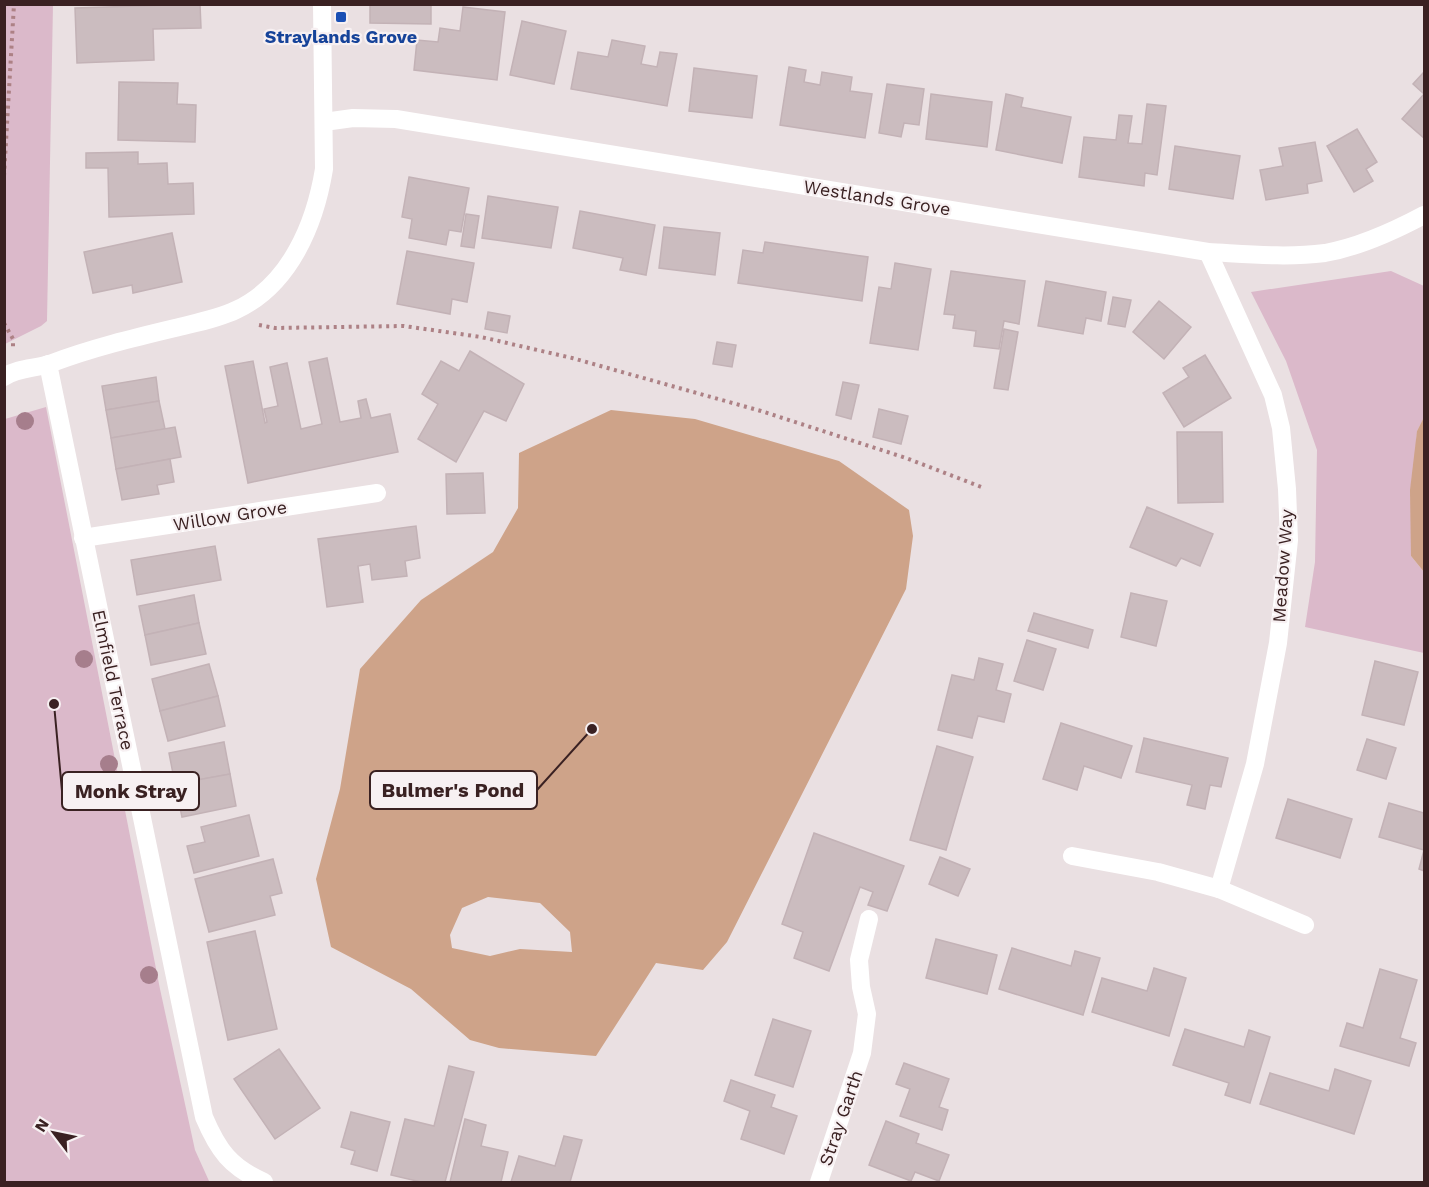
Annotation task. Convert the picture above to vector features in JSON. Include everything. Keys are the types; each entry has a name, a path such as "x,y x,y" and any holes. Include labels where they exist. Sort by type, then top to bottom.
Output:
{"street":[{"path":"4,376 48,364 80,352 199,322 236,310 260,295 280,275 296,254 311,225 320,195 324,169 322,4"},
{"name":"Westlands Grove","path":"324,122 353,118 396,119 1208,252 1257,255 1325,252 1368,241 1425,215"},
{"name":"Meadow Way","path":"1208,252 1273,395 1281,428 1289,540 1278,643 1255,764 1219,889"},
{"name":"Elmfield Terrace","path":"48,364 204,1117 215,1143 232,1163 249,1176 264,1182"},
{"name":"Willow Grove","path":"83,538 377,493"},
{"path":"1072,856 1158,872 1219,889 1305,925"},
{"name":"Stray Garth","path":"819,1182 862,1053 867,1014 861,987 859,960 869,919"}],"path":[{"path":"4,176 15,4"},
{"path":"236,310 258,325 275,328 404,326 481,337 572,358 761,411 906,458 984,488"}],"shaded area":[{"path":"5,4 53,5 47,321 5,344"},
{"path":"1391,271 1424,286 1424,417 1417,431 1411,556 1424,572 1424,653 1305,627 1315,562 1317,450 1286,361 1251,292"},
{"path":"46,407 160,989 195,1150 209,1181 212,1182 5,1182 5,419"},
{"path":"611,410 695,419 839,461 909,510 913,536 906,589 727,942 703,970 656,963 596,1056 499,1048 470,1040 411,989 331,947 316,879 340,789 360,669 421,600 493,552 518,508 519,453","holes":["488,897 540,903 570,932 572,952 520,949 490,956 452,948 450,935 462,908"]},
{"path":"1424,417 1424,572 1411,556 1410,490 1417,431"}],"building":[{"path":"200,4 201,28 153,29 154,60 77,63 75,8"},
{"path":"370,4 431,4 431,24 370,23"},
{"path":"463,7 505,12 497,80 414,70 417,40 438,42 440,28 460,31"},
{"path":"522,21 566,31 554,84 510,75"},
{"path":"612,40 645,46 641,64 657,67 660,52 677,54 667,106 571,89 578,52 608,57"},
{"path":"789,67 806,70 804,82 820,85 822,72 852,77 850,91 872,94 865,138 780,125"},
{"path":"694,68 757,76 752,118 689,111"},
{"path":"1424,72 1424,94 1413,84"},
{"path":"119,82 178,83 177,104 196,105 195,142 118,140"},
{"path":"887,84 924,89 919,125 904,123 901,137 879,133"},
{"path":"931,94 992,102 987,147 926,139"},
{"path":"1006,94 1023,98 1021,107 1071,117 1062,163 996,150"},
{"path":"1424,94 1424,138 1402,119"},
{"path":"1147,104 1166,106 1157,175 1145,173 1144,186 1079,177 1084,137 1116,140 1119,115 1132,116 1128,143 1142,144"},
{"path":"1357,129 1377,162 1366,169 1373,181 1354,192 1327,146"},
{"path":"1315,142 1322,181 1307,184 1308,193 1266,200 1260,170 1283,166 1279,148"},
{"path":"1175,146 1240,156 1233,199 1169,189"},
{"path":"138,152 138,164 167,163 168,184 193,183 194,214 109,217 108,168 86,168 86,153"},
{"path":"409,177 469,188 461,232 449,230 446,245 409,238 412,219 402,217"},
{"path":"488,196 558,207 551,248 482,238"},
{"path":"580,211 655,225 646,275 620,270 623,258 573,248"},
{"path":"466,214 479,216 474,248 461,246"},
{"path":"664,227 720,233 715,275 659,268"},
{"path":"172,233 182,282 133,293 132,285 93,293 84,252"},
{"path":"765,242 868,257 862,301 738,283 743,250 763,253"},
{"path":"407,251 474,263 467,302 452,299 450,314 397,304"},
{"path":"895,263 931,269 918,350 870,343 879,287 891,289"},
{"path":"951,271 1025,281 1019,324 1004,321 999,349 974,346 976,331 953,328 955,315 944,314"},
{"path":"1046,281 1106,292 1101,321 1086,318 1083,334 1038,326"},
{"path":"1113,297 1131,300 1125,327 1108,324"},
{"path":"1159,301 1191,327 1164,359 1133,332"},
{"path":"488,312 510,316 507,333 485,329"},
{"path":"1004,329 1018,332 1008,390 994,388"},
{"path":"717,342 736,345 732,367 713,364"},
{"path":"470,351 524,384 506,421 484,411 456,462 418,439 438,404 422,394 441,361 459,371"},
{"path":"1205,355 1231,398 1184,427 1163,393 1189,377 1183,368"},
{"path":"327,358 340,422 361,418 358,401 366,399 371,418 390,414 398,452 248,483 225,366 253,361 265,423 267,422 264,409 278,406 270,367 287,363 301,429 322,424 309,362"},
{"path":"156,377 159,401 106,410 102,386"},
{"path":"843,382 859,385 851,419 836,415"},
{"path":"159,401 165,429 111,438 106,410"},
{"path":"879,409 908,416 901,444 873,437"},
{"path":"175,427 181,457 116,469 111,438"},
{"path":"1177,432 1222,432 1223,502 1178,503"},
{"path":"170,459 174,482 157,485 159,494 122,500 116,469"},
{"path":"483,473 485,513 447,514 446,474"},
{"path":"1147,507 1213,534 1200,566 1181,558 1176,566 1130,547"},
{"path":"416,526 420,558 405,561 407,576 372,580 370,564 358,566 363,602 327,607 318,539"},
{"path":"215,546 221,580 137,595 131,560"},
{"path":"1131,593 1167,601 1156,646 1121,637"},
{"path":"194,595 199,623 145,635 139,606"},
{"path":"1034,613 1093,630 1088,648 1028,631"},
{"path":"199,623 206,654 151,665 145,635"},
{"path":"1027,640 1056,649 1043,690 1014,681"},
{"path":"979,658 1003,664 996,690 1011,694 1004,722 978,716 972,738 938,730 952,675 974,680"},
{"path":"1375,661 1418,672 1404,725 1362,715"},
{"path":"209,664 218,696 160,711 152,679"},
{"path":"218,696 225,726 168,741 160,711"},
{"path":"1061,723 1132,746 1121,778 1084,766 1077,790 1043,779"},
{"path":"1144,738 1228,758 1221,787 1210,785 1205,809 1187,805 1192,785 1136,772"},
{"path":"1367,739 1396,748 1386,779 1357,770"},
{"path":"224,742 230,774 175,784 169,753"},
{"path":"937,746 973,757 946,850 910,840"},
{"path":"230,774 236,806 182,817 175,784"},
{"path":"1288,799 1352,819 1340,858 1276,838"},
{"path":"1389,803 1424,813 1424,850 1379,837"},
{"path":"249,815 259,856 194,873 187,846 205,842 201,827"},
{"path":"814,833 904,866 887,911 868,905 873,892 860,887 829,971 794,958 803,932 782,924"},
{"path":"1424,850 1424,871 1419,869"},
{"path":"940,857 970,869 958,896 929,884"},
{"path":"273,859 282,893 270,896 275,915 209,932 195,879"},
{"path":"255,931 277,1029 228,1040 207,942"},
{"path":"936,939 997,955 987,994 926,978"},
{"path":"1012,948 1071,966 1075,951 1100,958 1083,1015 999,989"},
{"path":"1154,968 1186,978 1169,1036 1092,1012 1102,978 1147,991"},
{"path":"1380,969 1417,980 1400,1038 1416,1043 1409,1066 1340,1046 1347,1023 1363,1028"},
{"path":"773,1019 811,1031 793,1087 755,1075"},
{"path":"1185,1029 1244,1047 1249,1030 1270,1037 1250,1103 1225,1095 1229,1083 1173,1065"},
{"path":"279,1049 320,1108 275,1139 234,1079"},
{"path":"904,1063 949,1079 939,1107 948,1110 942,1130 900,1116 910,1089 896,1084"},
{"path":"449,1066 474,1072 445,1182 421,1182 391,1175 405,1119 434,1126"},
{"path":"1335,1069 1371,1081 1354,1134 1260,1104 1270,1073 1329,1091"},
{"path":"731,1080 775,1095 771,1107 797,1116 784,1154 741,1139 750,1111 724,1101"},
{"path":"351,1112 390,1122 377,1171 351,1164 355,1151 341,1147"},
{"path":"465,1119 486,1125 481,1146 508,1152 501,1182 450,1182"},
{"path":"886,1121 919,1134 916,1143 949,1155 939,1181 915,1172 911,1181 869,1165"},
{"path":"564,1136 582,1140 570,1182 511,1182 519,1156 555,1166"}],"place":[{"name":"Straylands Grove","path":"341,17"},
{"name":"Monk Stray","path":"54,704"},
{"name":"Bulmer's Pond","path":"592,729"}]}
